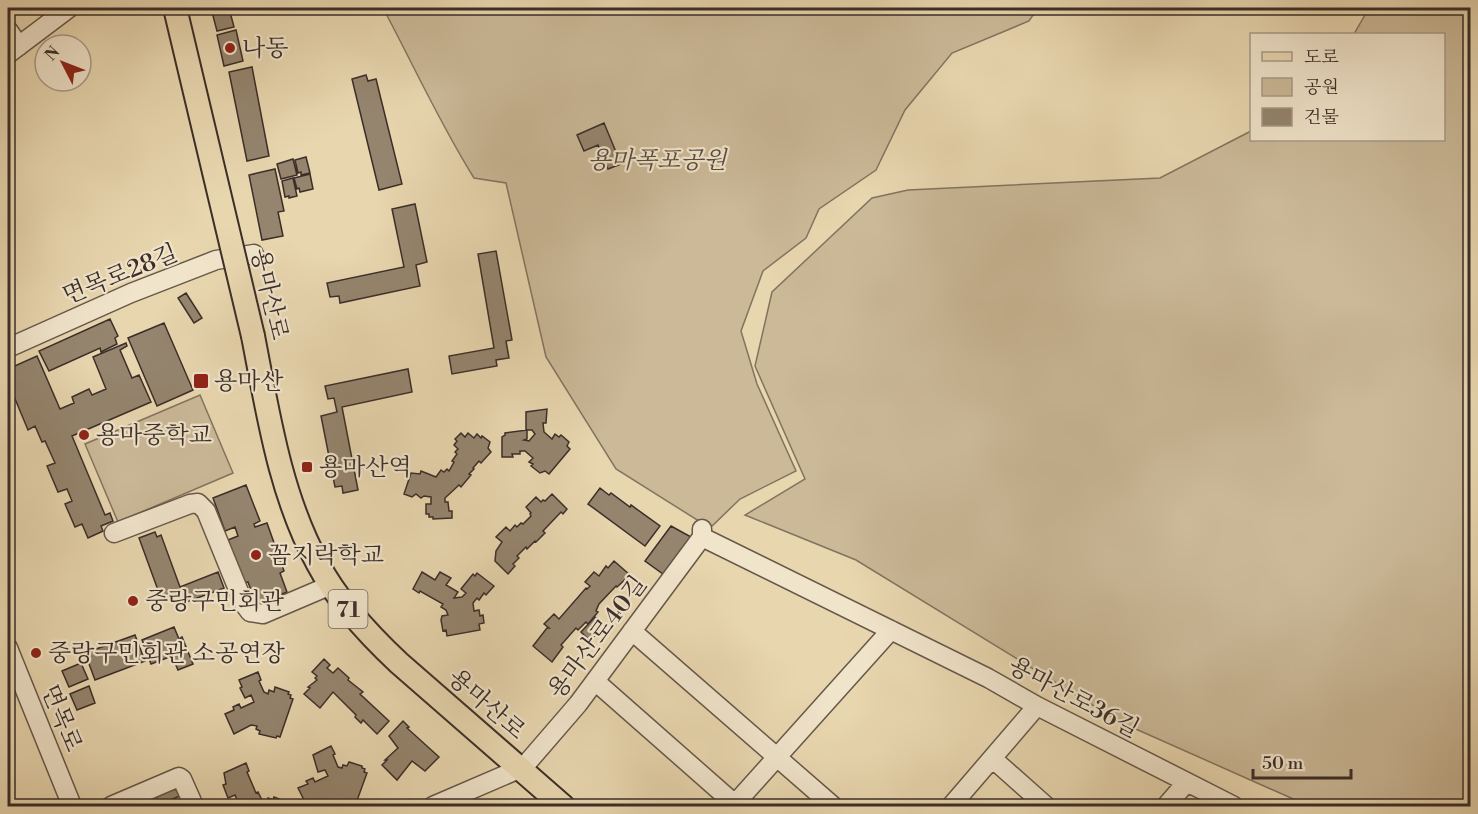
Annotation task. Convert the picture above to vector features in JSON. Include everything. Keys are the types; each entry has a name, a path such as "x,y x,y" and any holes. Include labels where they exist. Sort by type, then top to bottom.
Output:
{"main road":[{"name":"용마산로","path":"175,8 253,336 283,475 318,564 353,616 373,639 563,807"}],"street":[{"path":"8,30 13,50 69,8"},
{"name":"면목로28길","path":"8,348 126,296 216,260 254,254"},
{"path":"114,533 198,503 206,511 244,604 250,612 263,614 331,585"},
{"name":"용마산로36길","path":"702,533 988,678 1037,706 1234,807"},
{"name":"용마산로40길","path":"520,769 595,681 702,533"},
{"path":"595,681 735,806 891,630"},
{"path":"632,631 833,807"},
{"name":"면목로","path":"8,648 72,807"},
{"path":"951,807 1037,706"},
{"path":"993,759 1046,807"},
{"path":"433,807 520,769"},
{"path":"111,807 180,777 194,807"},
{"path":"1166,807 1186,783"}],"green space":[{"name":"용마폭포공원","path":"383,8 1038,8 1029,21 952,53 905,110 876,170 819,209 806,238 763,271 741,331 757,384 796,471 740,499 710,528 616,469 546,357 506,183 474,178 438,115"},
{"path":"1369,8 1470,8 1470,804 1460,806 1309,806 1120,722 856,560 745,515 805,479 755,366 772,292 872,198 908,190 1160,178 1250,132 1250,141 1445,141 1445,33 1355,33"},
{"path":"200,395 233,473 118,522 85,444"}],"building":[{"path":"211,8 229,8 234,27 217,31"},
{"name":"나동","path":"236,30 243,61 224,66 217,35"},
{"path":"252,67 269,156 247,161 229,72"},
{"path":"366,75 368,81 376,79 402,184 379,190 352,79"},
{"path":"604,123 621,164 608,169 598,145 584,151 577,135"},
{"path":"306,157 310,173 301,175 301,172 298,173 295,160"},
{"path":"293,159 297,175 281,179 277,164"},
{"path":"275,169 284,211 278,212 283,236 262,240 249,175"},
{"path":"310,174 313,189 300,192 294,178"},
{"path":"293,178 297,196 285,197 282,181"},
{"path":"415,204 427,262 416,265 420,286 340,303 339,296 330,297 327,283 404,267 392,209"},
{"path":"496,251 512,340 506,341 509,358 496,360 497,366 452,374 449,356 494,348 478,254"},
{"path":"186,293 202,318 194,323 178,298"},
{"path":"110,319 118,336 115,338 117,344 101,352 100,348 49,371 39,351"},
{"path":"164,323 193,390 157,406 128,338"},
{"path":"126,343 127,346 120,350 132,378 139,375 151,402 72,436 105,515 110,513 113,521 101,526 103,531 88,538 82,524 75,527 65,504 72,501 67,489 58,492 47,466 55,463 45,441 42,442 35,426 28,430 8,382 8,369 37,356 60,409 74,403 72,397 89,389 92,395 106,389 93,357"},
{"path":"408,369 412,392 342,407 358,490 343,493 342,486 335,487 321,416 337,412 334,398 328,399 325,386"},
{"path":"547,409 546,423 543,423 544,432 552,439 555,434 559,437 561,435 569,442 567,446 570,449 549,474 545,471 540,473 531,466 533,464 529,462 533,458 525,451 512,454 513,457 502,457 502,437 505,433 527,430 526,412","holes":["527,430 532,430 535,434 529,441 524,440 527,439"]},
{"path":"461,433 465,437 468,433 474,438 477,434 481,438 482,436 490,442 488,448 491,452 473,468 469,474 471,475 461,487 459,485 445,498 449,511 452,511 452,518 433,519 426,514 426,504 431,504 431,497 421,498 416,494 412,497 404,494 411,473 420,474 421,471 436,477 441,470 449,471 458,449 454,445 457,441 455,439"},
{"name":"꼼지락학교","path":"246,485 260,521 254,524 255,527 267,523 284,571 280,573 287,592 256,604 248,582 244,583 228,540 238,536 235,527 225,531 213,498"},
{"path":"600,488 630,507 631,505 660,526 645,546 588,504"},
{"path":"552,494 567,509 563,514 561,512 543,531 545,533 536,542 527,549 526,547 517,556 519,558 513,564 515,566 508,574 495,561 496,551 502,542 496,537 506,527 510,531 515,525 517,527 523,524 531,516 526,507 536,497 541,502"},
{"path":"671,526 691,537 663,574 645,561"},
{"path":"155,532 157,537 161,535 180,587 218,572 224,588 184,603 181,594 162,601 139,538"},
{"path":"614,561 630,575 599,604 596,611 598,612 588,624 586,622 578,630 576,628 561,645 563,647 552,662 533,646 549,628 544,624 554,614 559,619 590,586 585,582 594,572 599,576 606,566 608,568"},
{"path":"422,572 435,580 440,572 451,578 446,585 458,592 454,598 462,597 466,593 461,589 473,574 475,576 477,573 494,586 486,595 484,593 479,600 477,598 473,603 474,611 479,610 480,616 483,615 484,623 479,624 480,630 447,636 446,630 443,631 441,620 442,616 448,615 441,607 443,604 413,589"},
{"path":"595,617 604,625 590,641 581,632"},
{"path":"174,627 179,639 182,637 193,664 178,670 172,656 151,664 142,640"},
{"path":"135,635 145,661 95,680 85,653"},
{"path":"324,659 330,665 327,668 333,673 338,668 363,692 360,694 389,721 377,734 363,720 361,723 333,692 320,708 304,694 310,688 308,687 317,680 315,678 317,676 312,672"},
{"path":"81,663 88,679 69,687 62,671"},
{"path":"258,672 264,692 268,694 269,690 274,692 275,687 289,692 290,698 293,699 280,737 259,734 257,726 251,725 234,734 225,714 234,710 233,707 239,704 241,708 254,702 251,695 245,698 239,680"},
{"path":"89,686 95,703 77,710 70,694"},
{"path":"403,721 409,727 407,728 439,757 425,771 412,761 397,780 382,765 398,748 389,736"},
{"path":"331,746 338,767 347,766 349,762 362,766 365,769 364,772 367,773 355,806 333,806 325,799 312,806 307,806 298,788 308,784 306,781 313,778 315,782 328,776 325,770 318,772 313,755"},
{"path":"246,763 249,771 247,772 256,793 258,792 262,800 266,802 268,798 273,800 274,797 287,802 288,806 244,806 242,803 239,804 235,795 228,798 223,785 226,784 224,773"},
{"path":"175,784 180,796 160,804 154,792"}],"place":[{"name":"나동","path":"230,48"},
{"name":"용마산","path":"201,381"},
{"name":"용마중학교","path":"84,435"},
{"name":"용마산역","path":"307,467"},
{"name":"꼼지락학교","path":"256,555"},
{"name":"중랑구민회관","path":"133,601"},
{"name":"중랑구민회관 소공연장","path":"36,653"}]}
